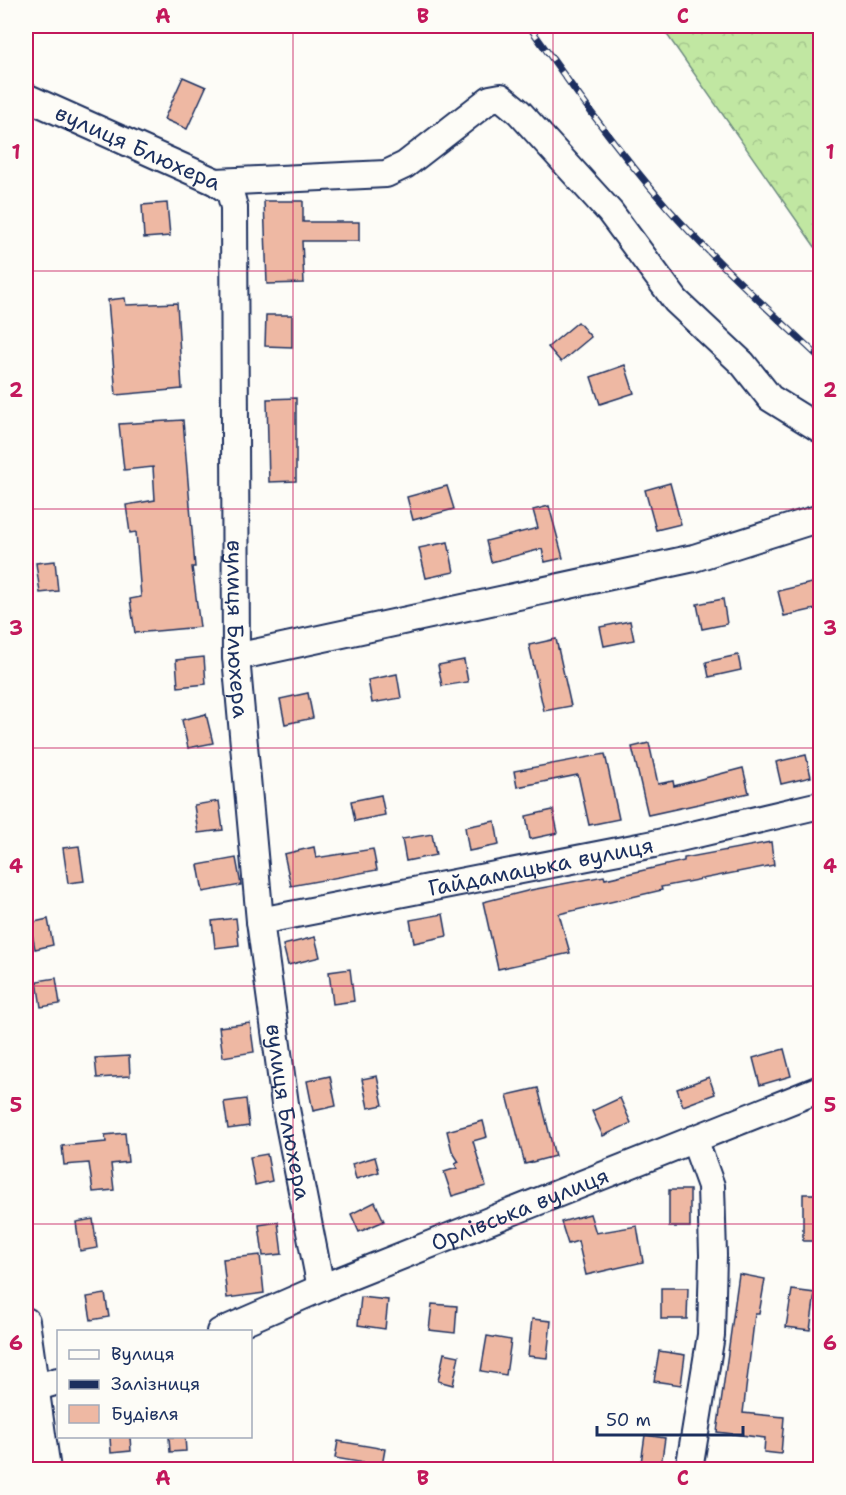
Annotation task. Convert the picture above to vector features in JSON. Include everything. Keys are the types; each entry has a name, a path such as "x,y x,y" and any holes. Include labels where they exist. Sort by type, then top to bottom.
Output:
{"street":[{"name":"вулиця Блюхера","path":"26,97 216,182 230,192 234,207 236,657 260,921 285,1104 321,1288"},
{"path":"216,182 386,174 405,165 490,99 501,97 519,112 610,212 676,301 743,364 770,398 820,429"},
{"path":"236,657 694,558 820,518"},
{"name":"Гайдамацька вулиця","path":"260,921 642,847 820,805"},
{"name":"Орлівська вулиця","path":"225,1330 321,1288 820,1089"},
{"path":"689,1470 711,1335 713,1255 711,1186 694,1139"},
{"path":"26,1321 46,1384 47,1470"}],"green space":[{"path":"661,26 820,26 820,254"}],"building":[{"path":"183,77 206,87 187,129 164,119"},
{"path":"264,201 303,201 303,222 359,222 359,241 302,241 304,283 267,284"},
{"path":"167,203 170,236 144,238 142,205"},
{"path":"125,298 126,305 177,303 182,389 116,395 108,300"},
{"path":"266,315 292,315 292,347 265,346"},
{"path":"578,322 591,337 561,362 548,347"},
{"path":"625,365 634,393 600,404 591,377"},
{"path":"296,398 296,481 269,482 267,399"},
{"path":"183,420 195,567 192,567 200,627 135,633 130,599 141,597 136,532 130,533 126,505 155,500 153,467 124,470 119,424"},
{"path":"670,483 681,524 656,530 645,490"},
{"path":"447,486 454,509 413,520 407,497"},
{"path":"549,506 563,558 545,562 542,549 491,562 486,541 538,528 533,510"},
{"path":"448,542 454,572 426,578 419,548"},
{"path":"55,561 58,591 40,593 36,563"},
{"path":"820,581 820,608 784,616 778,591"},
{"path":"723,599 727,624 702,629 697,604"},
{"path":"630,621 634,640 604,646 600,627"},
{"path":"556,639 571,706 544,711 529,645"},
{"path":"738,655 741,670 709,677 706,662"},
{"path":"204,657 206,684 178,687 176,660"},
{"path":"464,660 468,682 442,686 438,665"},
{"path":"397,674 401,698 372,703 368,680"},
{"path":"308,693 313,718 285,724 280,699"},
{"path":"206,714 213,743 188,748 182,720"},
{"path":"649,743 658,784 673,781 674,786 743,768 749,793 648,815 632,747"},
{"path":"605,754 619,819 589,825 578,775 517,787 514,771"},
{"path":"806,755 811,777 781,784 776,762"},
{"path":"381,795 385,815 355,821 351,801"},
{"path":"219,801 223,830 198,833 194,805"},
{"path":"553,810 558,833 530,839 526,816"},
{"path":"495,821 499,845 469,851 465,827"},
{"path":"432,834 436,855 406,861 402,839"},
{"path":"771,842 774,865 661,887 662,890 559,914 570,953 498,969 483,902 604,876 605,879 684,861 684,858"},
{"path":"79,846 84,881 68,883 63,848"},
{"path":"314,847 316,858 373,849 377,870 291,886 284,854"},
{"path":"236,858 241,885 203,892 198,865"},
{"path":"443,914 447,936 414,943 410,920"},
{"path":"236,918 239,945 215,948 212,921"},
{"path":"48,919 53,945 35,949 30,923"},
{"path":"315,937 320,957 288,965 283,945"},
{"path":"350,969 354,1001 333,1004 329,972"},
{"path":"56,978 60,1004 41,1007 37,981"},
{"path":"250,1023 254,1052 223,1057 219,1027"},
{"path":"784,1049 791,1076 760,1085 753,1058"},
{"path":"129,1056 130,1076 97,1078 95,1058"},
{"path":"330,1076 336,1106 313,1111 307,1081"},
{"path":"377,1076 383,1105 368,1108 362,1079"},
{"path":"709,1077 715,1094 683,1106 677,1089"},
{"path":"538,1088 555,1156 525,1164 507,1095"},
{"path":"620,1098 631,1123 603,1136 592,1111"},
{"path":"246,1099 249,1126 228,1129 224,1102"},
{"path":"483,1121 487,1137 473,1141 486,1186 452,1196 444,1172 457,1168 455,1164 459,1162 452,1151 447,1131"},
{"path":"125,1133 128,1162 111,1164 114,1190 93,1192 89,1163 64,1165 62,1146 106,1142 105,1135"},
{"path":"267,1154 272,1181 255,1185 250,1157"},
{"path":"375,1157 379,1172 356,1179 352,1164"},
{"path":"669,1190 690,1190 690,1227 669,1227"},
{"path":"803,1194 820,1194 820,1241 803,1241"},
{"path":"375,1202 384,1221 359,1232 351,1214"},
{"path":"590,1214 596,1233 637,1226 643,1262 586,1275 578,1241 568,1244 561,1222"},
{"path":"93,1219 97,1248 80,1251 76,1222"},
{"path":"278,1222 282,1254 263,1256 259,1225"},
{"path":"260,1255 264,1293 227,1298 223,1259"},
{"path":"739,1274 765,1279 759,1314 755,1314 743,1413 784,1417 781,1454 764,1452 765,1438 717,1432"},
{"path":"661,1288 688,1288 687,1319 661,1319"},
{"path":"792,1290 815,1293 810,1330 786,1327"},
{"path":"105,1294 109,1317 91,1320 87,1297"},
{"path":"361,1297 388,1300 385,1329 358,1325"},
{"path":"432,1304 457,1306 455,1333 429,1330"},
{"path":"532,1319 551,1321 547,1358 528,1356"},
{"path":"487,1336 511,1340 506,1375 481,1371"},
{"path":"659,1351 685,1355 681,1385 654,1381"},
{"path":"444,1353 459,1356 453,1385 438,1381"},
{"path":"645,1435 665,1438 661,1466 641,1463"},
{"path":"110,1438 130,1438 131,1451 111,1453"},
{"path":"169,1438 185,1438 186,1451 170,1452"},
{"path":"338,1441 385,1449 382,1466 335,1458"}],"railway":[{"path":"529,26 613,141 667,207 723,266 820,358"}]}
